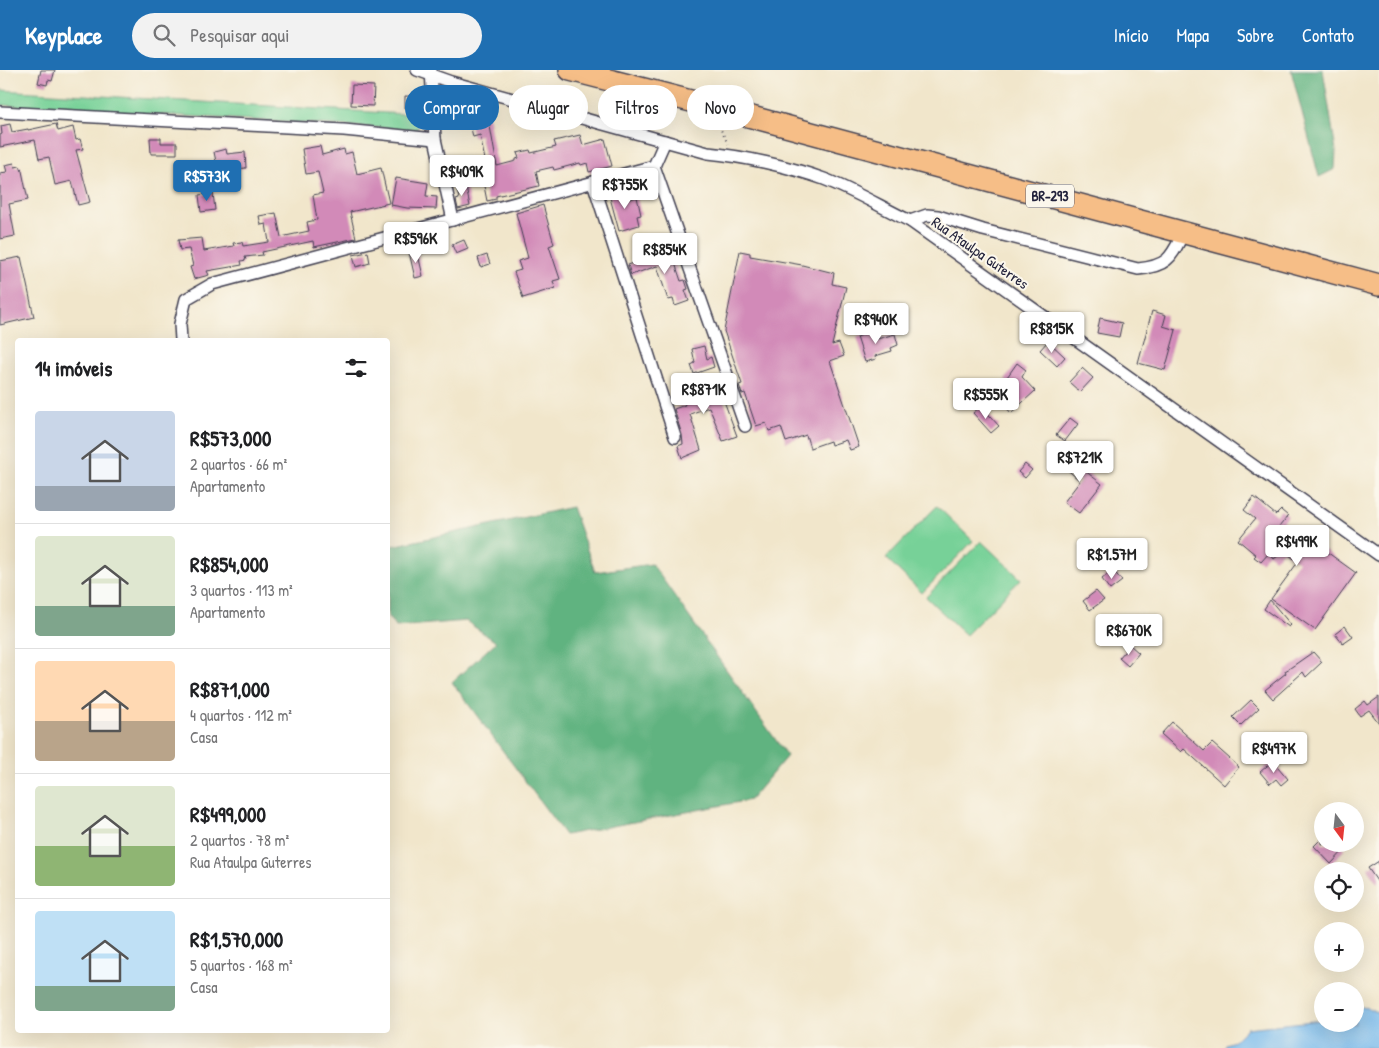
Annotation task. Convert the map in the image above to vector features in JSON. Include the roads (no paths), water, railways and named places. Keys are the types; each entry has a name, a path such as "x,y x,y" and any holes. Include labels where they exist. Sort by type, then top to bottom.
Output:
{"highway":[{"name":"BR-293","path":"570,70 1379,285"}],"street":[{"name":"Rua Ataulpa Guterres","path":"417,70 431,72 451,82 708,153 724,154 795,170 825,180 910,221 1379,556"},
{"path":"431,72 435,139 453,220"},
{"path":"0,112 344,130 435,139"},
{"path":"665,141 654,166 745,426"},
{"path":"181,338 180,324 186,299 212,284 654,166"},
{"path":"593,182 675,437"},
{"path":"910,221 927,215 938,216 983,230 1138,269 1154,268 1172,256 1184,232"}],"water":[{"path":"1364,1007 1379,1013 1379,1048 1224,1048 1225,1044 1234,1041 1247,1028 1314,1021 1314,1032 1364,1032"}]}
